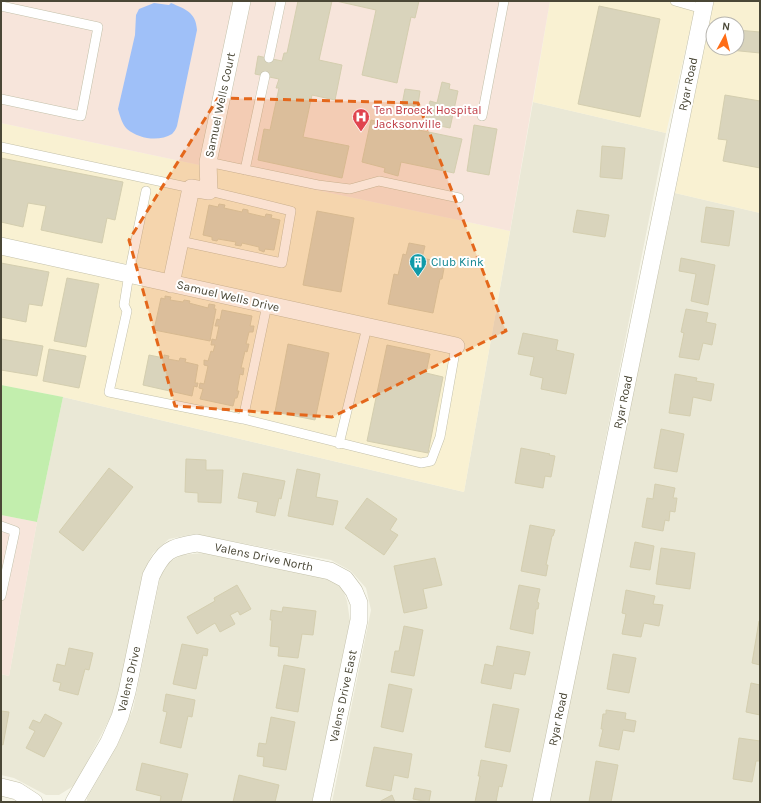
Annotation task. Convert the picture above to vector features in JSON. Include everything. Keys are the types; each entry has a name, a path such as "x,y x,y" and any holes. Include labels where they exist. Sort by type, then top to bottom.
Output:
{"street":[{"name":"Samuel Wells Court","path":"209,191 208,162 242,1"},
{"name":"Ryar Road","path":"541,802 704,5"},
{"path":"171,284 191,188 209,191"},
{"name":"Samuel Wells Drive","path":"1,246 456,346"},
{"name":"Valens Drive North","path":"168,551 181,545 197,543 330,571 345,579 354,591"},
{"name":"Valens Drive","path":"74,802 109,742 120,717 127,692 151,576 158,561 168,551"},
{"name":"Valens Drive East","path":"321,802 360,620 359,603 354,591"},
{"path":"1,786 17,791 34,802"}],"lane":[{"path":"269,58 281,1"},
{"path":"482,116 504,1"},
{"path":"674,1 704,5"},
{"path":"1,6 98,27 81,116 1,99"},
{"path":"245,170 265,76"},
{"path":"1,147 191,188"},
{"path":"208,162 318,185 350,189 378,181 459,198"},
{"path":"146,191 124,305 127,311 110,392 243,420 421,463 431,461 440,437 456,346"},
{"path":"180,241 282,263 292,212 209,191"},
{"path":"243,420 267,305"},
{"path":"340,444 367,327"},
{"path":"1,526 15,531 1,596"}],"highlighted area":[{"path":"218,98 418,103 506,331 332,417 175,406 129,240"}],"shaded area":[{"name":"Ten Broeck Hospital Jacksonville","path":"1,1 550,1 510,231 1,123"},
{"path":"550,1 697,1 666,133 533,102"},
{"path":"713,1 760,1 760,213 675,193 705,41 705,56 745,56 745,16 710,16"},
{"path":"533,102 666,133 534,802 332,802 371,610 366,588 351,571 331,560 194,534 169,539 153,553 143,572 122,677 111,716 75,785 59,795 46,795 14,778 1,775 1,674 9,676 37,522 63,397 464,492"},
{"path":"1,123 510,231 464,492 63,397 1,385"},
{"path":"675,193 760,213 760,802 548,802"},
{"path":"1,515 37,522 9,676 1,674"},
{"path":"203,553 332,580 343,590 347,601 350,621 312,802 87,802 87,798 116,748 133,709 161,573 169,562 182,555"}],"green space":[{"path":"1,385 63,397 37,522 1,515"}],"water":[{"path":"154,3 169,5 171,3 185,9 192,15 197,30 177,127 172,134 155,139 137,135 127,129 122,122 118,109 135,35 136,15 139,9"}],"building":[{"path":"298,1 332,1 319,60 342,65 335,100 312,95 303,137 349,146 342,178 258,160 264,129 270,130 279,88 276,88 279,79 255,74 258,56 282,61 284,53 287,53"},
{"path":"336,1 419,1 415,18 411,17 397,83 362,75 376,10"},
{"path":"599,6 660,19 640,117 578,104"},
{"path":"745,31 760,32 760,53 745,52"},
{"path":"442,82 450,84 449,89 458,91 450,128 425,123 430,101 437,103"},
{"path":"405,89 420,91 417,112 401,110"},
{"path":"725,95 760,101 760,168 723,161 727,140 718,139"},
{"path":"371,120 462,139 454,173 401,162 398,176 384,172 385,168 362,162"},
{"path":"474,125 497,129 489,175 467,171"},
{"path":"602,146 625,148 622,179 600,177"},
{"path":"1,158 123,182 115,220 107,218 102,243 41,230 46,206 28,203 23,227 1,222"},
{"path":"219,204 225,205 224,208 242,212 243,209 248,210 248,213 265,217 266,214 272,215 271,218 280,220 274,250 265,249 264,252 259,250 259,247 242,243 241,246 235,245 236,242 218,239 217,241 212,240 212,237 203,235 209,205 218,207"},
{"path":"706,207 734,211 729,246 701,242"},
{"path":"577,210 609,215 605,237 573,232"},
{"path":"317,211 354,218 341,292 303,285"},
{"name":"Club Kink","path":"409,243 425,246 422,258 445,263 433,313 388,304 394,274 398,275 403,254 406,255"},
{"path":"681,258 715,265 708,305 691,301 696,274 679,271"},
{"path":"1,263 49,272 42,306 29,304 26,322 1,317"},
{"path":"67,278 99,284 86,347 54,341"},
{"path":"165,296 171,297 170,300 183,302 184,300 190,301 189,303 208,308 209,304 215,305 214,309 216,309 210,341 154,330 161,298 165,299"},
{"path":"686,309 708,313 706,322 716,324 712,345 703,343 699,360 679,357 684,333 681,332"},
{"path":"222,310 252,316 250,326 254,326 253,332 249,332 246,344 249,344 247,352 245,351 241,368 244,368 243,375 240,374 237,391 239,391 233,406 200,399 203,389 199,388 200,383 204,384 208,366 204,365 204,360 208,361 211,351 213,352 215,345 211,345 212,339 216,340 219,326 215,326 217,319 220,320"},
{"path":"523,333 558,340 556,350 574,354 566,394 541,389 543,378 530,375 534,357 518,354"},
{"path":"1,339 43,346 37,376 1,370"},
{"path":"288,344 329,353 315,420 275,412"},
{"path":"387,345 430,354 426,373 443,377 428,453 367,441"},
{"path":"49,349 86,356 79,388 43,381"},
{"path":"149,355 164,358 164,355 169,356 168,359 179,361 180,358 186,359 185,362 198,365 195,383 198,383 197,387 194,386 192,396 143,385"},
{"path":"675,374 697,378 696,381 714,384 711,401 693,397 690,416 669,413"},
{"path":"661,429 684,434 677,472 654,468"},
{"path":"521,448 555,456 551,477 545,476 543,488 515,483"},
{"path":"186,459 206,460 206,470 223,470 221,503 198,502 198,493 185,492"},
{"path":"109,468 133,487 83,551 59,532"},
{"path":"297,469 320,474 316,497 338,501 333,525 288,516"},
{"path":"243,473 285,481 275,516 256,512 258,502 238,498"},
{"path":"655,484 675,488 673,498 677,498 675,512 670,511 669,521 665,520 663,531 642,527 647,498 653,499"},
{"path":"367,498 397,519 390,530 398,535 384,555 345,528"},
{"path":"530,525 555,530 552,536 546,565 548,565 546,576 521,571"},
{"path":"635,542 654,546 650,570 630,567"},
{"path":"661,548 695,553 690,589 656,584"},
{"path":"435,558 442,585 423,589 427,608 404,613 394,566"},
{"path":"237,585 251,609 240,615 238,611 230,615 235,624 220,632 215,623 197,634 187,617 215,601 214,598"},
{"path":"519,585 540,589 533,634 510,629"},
{"path":"626,590 655,596 653,604 663,605 659,626 644,623 641,637 622,634 626,614 622,613"},
{"path":"283,607 316,611 313,635 302,634 298,658 278,656 279,647 270,646 272,620 270,620 271,610 282,612"},
{"path":"760,621 760,665 752,663"},
{"path":"404,626 423,630 414,676 391,672 395,651 399,651"},
{"path":"182,644 208,649 207,656 203,655 196,689 173,684"},
{"path":"497,646 530,652 525,675 514,673 511,689 481,683 485,664 493,666"},
{"path":"69,648 93,653 89,670 85,669 78,695 59,690 61,683 53,681 57,664 65,666"},
{"path":"613,654 636,658 629,693 607,689"},
{"path":"284,665 305,669 298,712 276,708"},
{"path":"751,683 760,685 760,715 746,712"},
{"path":"389,684 412,689 403,732 381,727"},
{"path":"166,694 195,700 192,717 188,716 181,748 160,743 167,712 163,711"},
{"path":"493,704 519,709 510,752 485,747"},
{"path":"606,710 626,713 625,719 636,721 634,732 623,730 619,750 599,746 603,729 601,729 603,714 606,714"},
{"path":"1,711 9,712 3,745 1,744"},
{"path":"45,714 62,723 44,757 26,748 35,731 29,728 33,720 40,723"},
{"path":"271,717 295,722 286,770 263,766 264,757 257,756 259,743 266,744"},
{"path":"739,738 760,741 760,761 756,761 752,782 733,779"},
{"path":"374,747 412,754 408,778 394,775 391,791 366,786"},
{"path":"481,760 507,765 502,787 499,786 496,802 475,802 480,776 478,776"},
{"path":"596,761 618,765 611,802 589,802"},
{"path":"142,763 188,774 181,802 160,802 161,796 136,790"},
{"path":"239,775 279,785 275,802 233,802"},
{"path":"415,788 431,791 429,802 413,799"},
{"path":"392,795 395,802 379,802"}],"place":[{"name":"Ten Broeck Hospital Jacksonville","path":"361,132"},
{"name":"Club Kink","path":"418,277"}]}
